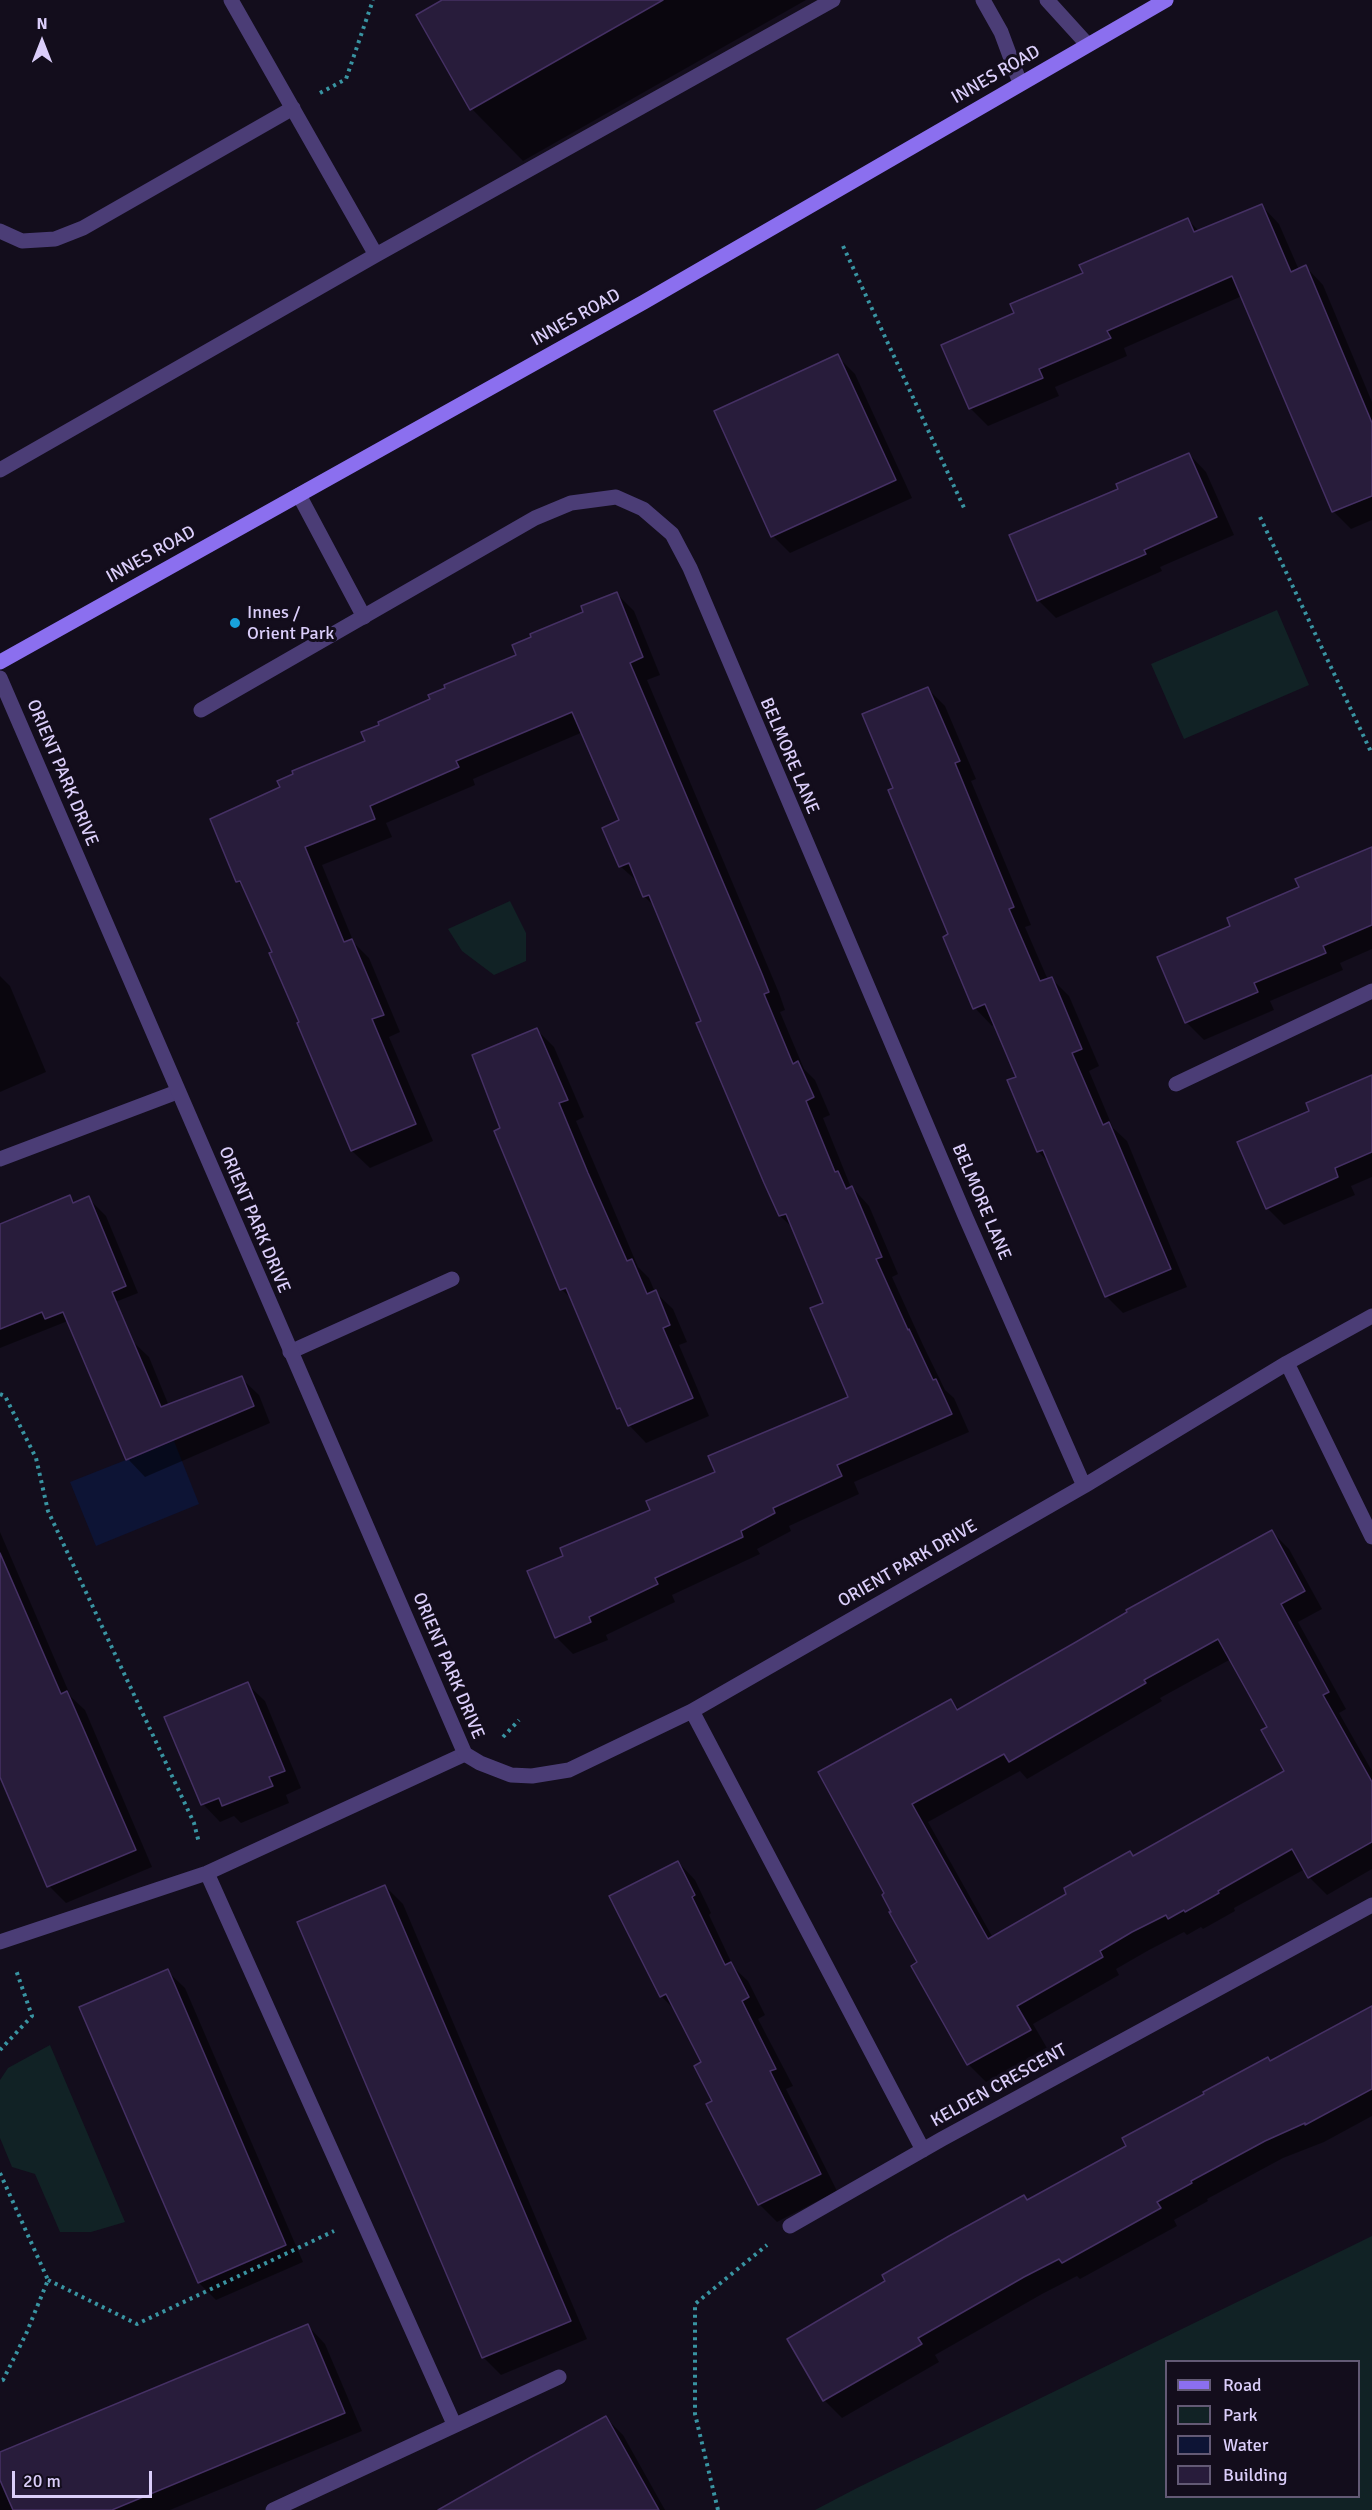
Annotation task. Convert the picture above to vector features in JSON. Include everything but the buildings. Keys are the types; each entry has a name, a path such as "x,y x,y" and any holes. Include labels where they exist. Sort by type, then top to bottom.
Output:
{"street":[{"path":"231,0 376,255"},
{"path":"0,470 376,255 833,0"},
{"path":"983,0 1001,32 1020,83"},
{"path":"1047,0 1087,44"},
{"name":"INNES ROAD","path":"0,662 644,302 1166,0"},
{"path":"0,231 22,241 55,239 83,228 293,108"},
{"path":"299,495 364,617"},
{"name":"BELMORE LANE","path":"201,710 535,518 571,503 616,497 643,509 672,534 690,568 966,1218 1084,1486"},
{"name":"ORIENT PARK DRIVE","path":"0,678 465,1754 480,1763 511,1776 532,1776 569,1770 692,1711 1084,1486 1287,1363 1372,1316"},
{"path":"1176,1084 1372,991"},
{"path":"0,1159 177,1092"},
{"path":"290,1352 452,1279"},
{"path":"1287,1363 1372,1537"},
{"name":"KELDEN CRESCENT","path":"692,1711 923,2151 1372,1905"},
{"path":"0,1942 207,1873 465,1754"},
{"path":"207,1873 454,2424"},
{"path":"790,2226 923,2151"},
{"path":"273,2510 559,2377"}],"path":[{"path":"293,108 346,79 372,0"},
{"path":"843,246 965,510"},
{"path":"1260,518 1372,754"},
{"path":"0,1394 5,1396 36,1458 48,1511 194,1823 207,1873"},
{"path":"0,2050 32,2016 15,1967"},
{"path":"0,2173 48,2280 137,2324 362,2218"},
{"path":"718,2510 695,2414 695,2304 790,2226"},
{"path":"0,2381 3,2380 21,2343 48,2280"}],"green space":[{"path":"1277,610 1309,685 1184,739 1151,664"},
{"path":"510,901 526,933 526,961 494,975 462,951 448,929"},
{"path":"50,2045 125,2222 91,2232 60,2232 35,2174 12,2167 0,2138 0,2080 8,2068"},
{"path":"1372,2236 1372,2510 815,2510 857,2488"}],"water":[{"path":"174,1441 199,1504 96,1546 70,1482"}],"place":[{"name":"Innes / Orient Park","path":"235,623"}]}
